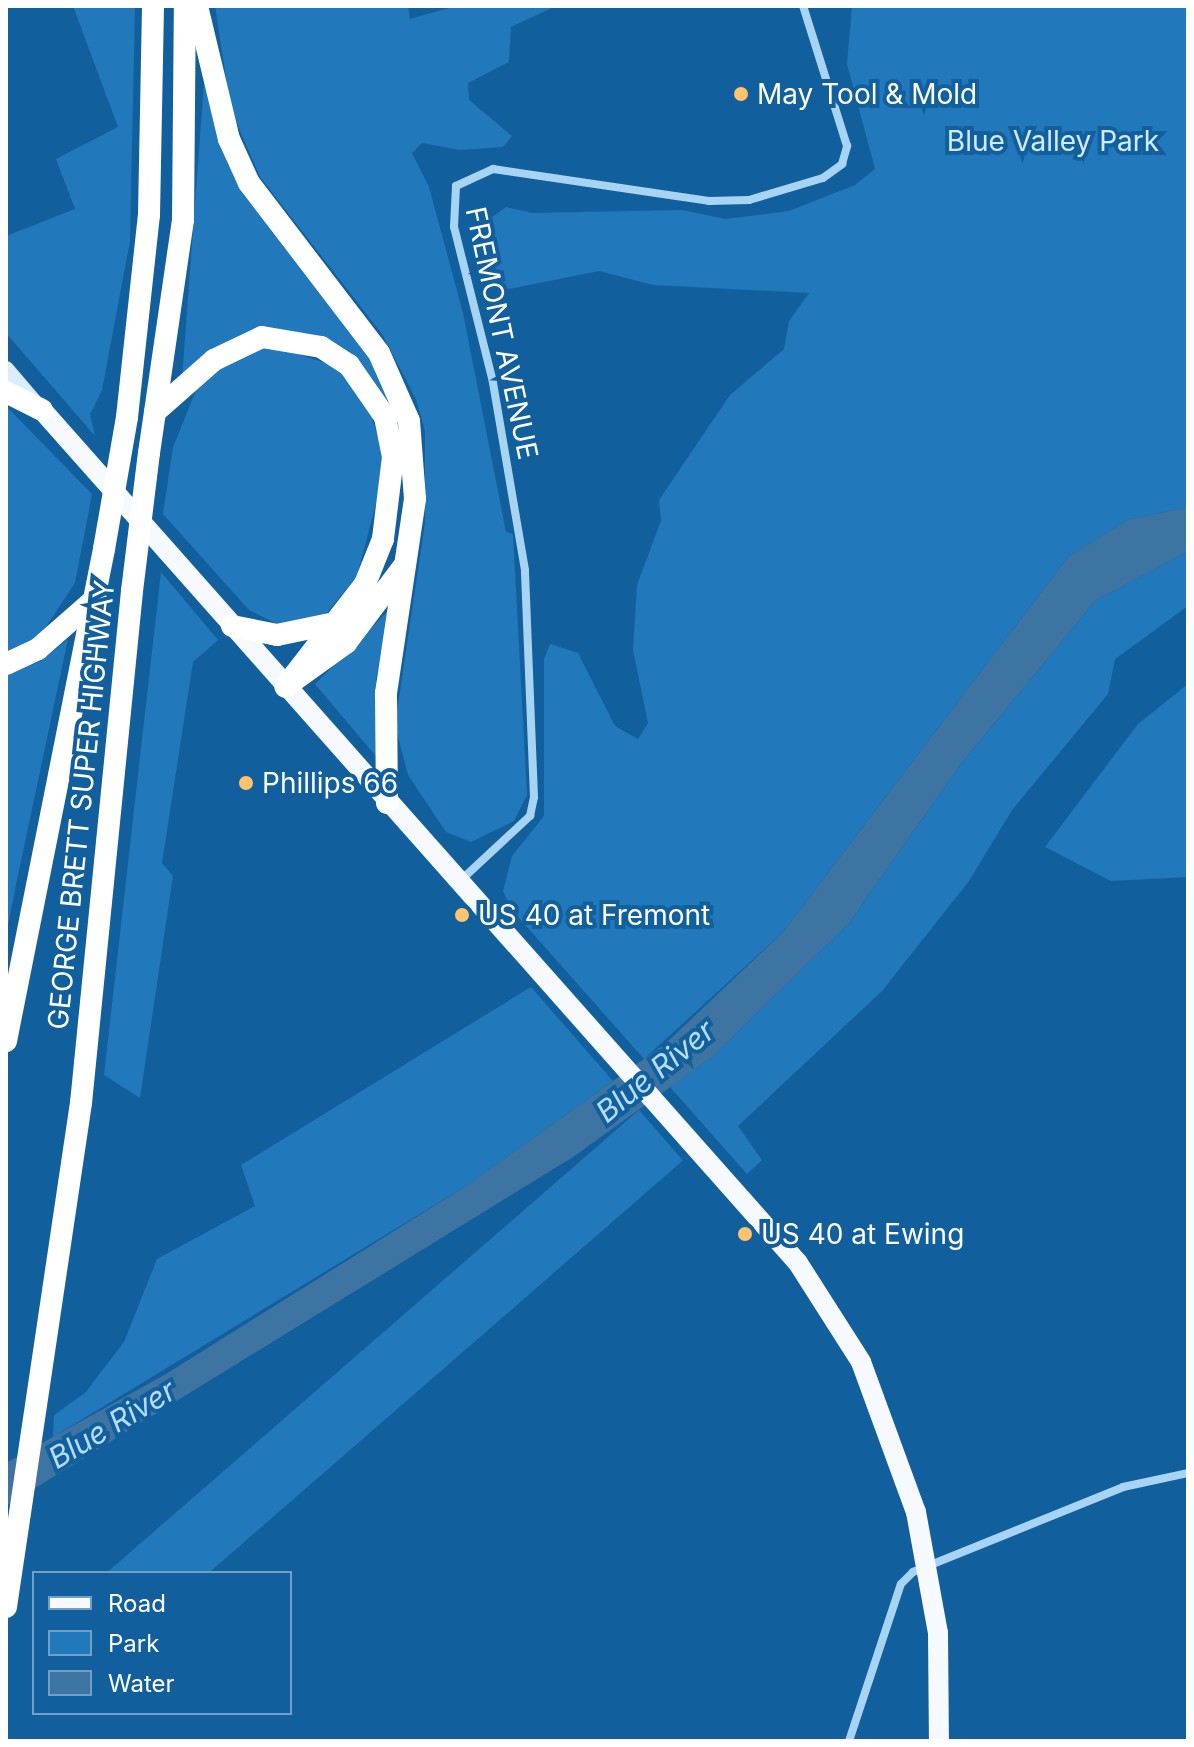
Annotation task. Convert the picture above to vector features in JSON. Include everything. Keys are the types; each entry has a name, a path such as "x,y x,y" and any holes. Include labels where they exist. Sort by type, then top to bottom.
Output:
{"highway":[{"name":"GEORGE BRETT SUPER HIGHWAY","path":"6,1041 96,598 127,417 149,215 153,6"},
{"name":"GEORGE BRETT SUPER HIGHWAY","path":"6,1607 81,1103 132,591 183,220 185,6"},
{"path":"197,6 229,139 249,183 379,353 409,421 415,499 386,694 387,803"},
{"path":"155,412 214,360 262,337 321,347 349,365 385,417 392,493 370,573 339,622 285,687"},
{"path":"6,392 42,410"},
{"path":"285,687 346,643 405,565"},
{"path":"6,664 38,649 96,598"},
{"path":"232,626 277,635 339,622"}],"main road":[{"path":"6,369 387,803 798,1263 861,1362 900,1461 928,1563 938,1633 939,1741"}],"street":[{"name":"FREMONT AVENUE","path":"460,882 530,816 534,797 525,570 493,382 454,227 456,186 493,169 709,201 749,200 823,178 842,164 847,146 803,6"},
{"path":"849,1741 901,1584 928,1563 1123,1487 1188,1473"}],"green space":[{"path":"73,6 135,6 130,241 102,390 90,414 95,436 6,333 6,236 75,209 56,159 118,127"},
{"path":"215,6 408,6 410,19 456,6 556,6 511,27 509,62 468,83 469,100 512,136 503,147 460,150 422,143 412,153 429,187 463,313 506,532 513,534 527,795 514,821 471,842 446,832 408,775 395,725 425,523 425,431 416,399 382,334 260,177 231,110"},
{"name":"Blue Valley Park","path":"852,6 1188,6 1188,507 1127,520 1068,557 783,932 644,1059 512,910 503,891 512,856 544,816 544,659 550,644 578,653 615,726 638,739 648,723 633,650 637,585 661,521 659,500 730,395 784,349 789,321 809,293 653,285 599,271 509,289 497,285 492,217 506,207 532,213 682,210 725,219 789,211 855,185 875,169 847,64"},
{"path":"204,83 228,165 382,373 404,443 367,371 322,337 261,328 213,349 182,378"},
{"path":"270,345 335,366 368,404 382,451 381,485 357,576 326,614 281,626 249,610 163,514 173,447 197,388 211,372"},
{"path":"6,406 92,494 75,583 40,636 6,656"},
{"path":"1188,551 1188,606 1115,659 1108,694 1012,810 969,881 882,991 738,1126 762,1160 747,1174 670,1087 712,1057 849,923 960,765 1095,601"},
{"path":"161,572 218,640 193,662 162,863 173,876 140,1098 104,1075"},
{"path":"389,610 376,679 380,761 315,684"},
{"path":"68,639 6,936 6,675 41,661"},
{"path":"1188,684 1188,877 1111,881 1045,847 1138,724"},
{"path":"531,987 613,1081 466,1186 53,1437 54,1415 85,1393 124,1342 157,1259 255,1206 241,1165"},
{"path":"639,1110 683,1161 211,1571 109,1571"}],"water":[{"name":"Blue River","path":"1188,507 1188,551 1095,601 960,765 849,923 712,1057 573,1157 6,1506 6,1463 166,1374 466,1186 665,1044 783,932 1068,557 1127,520"}],"place":[{"name":"May Tool & Mold","path":"741,94"},
{"name":"Phillips 66","path":"246,783"},
{"name":"US 40 at Fremont","path":"462,915"},
{"name":"US 40 at Ewing","path":"745,1234"}]}
